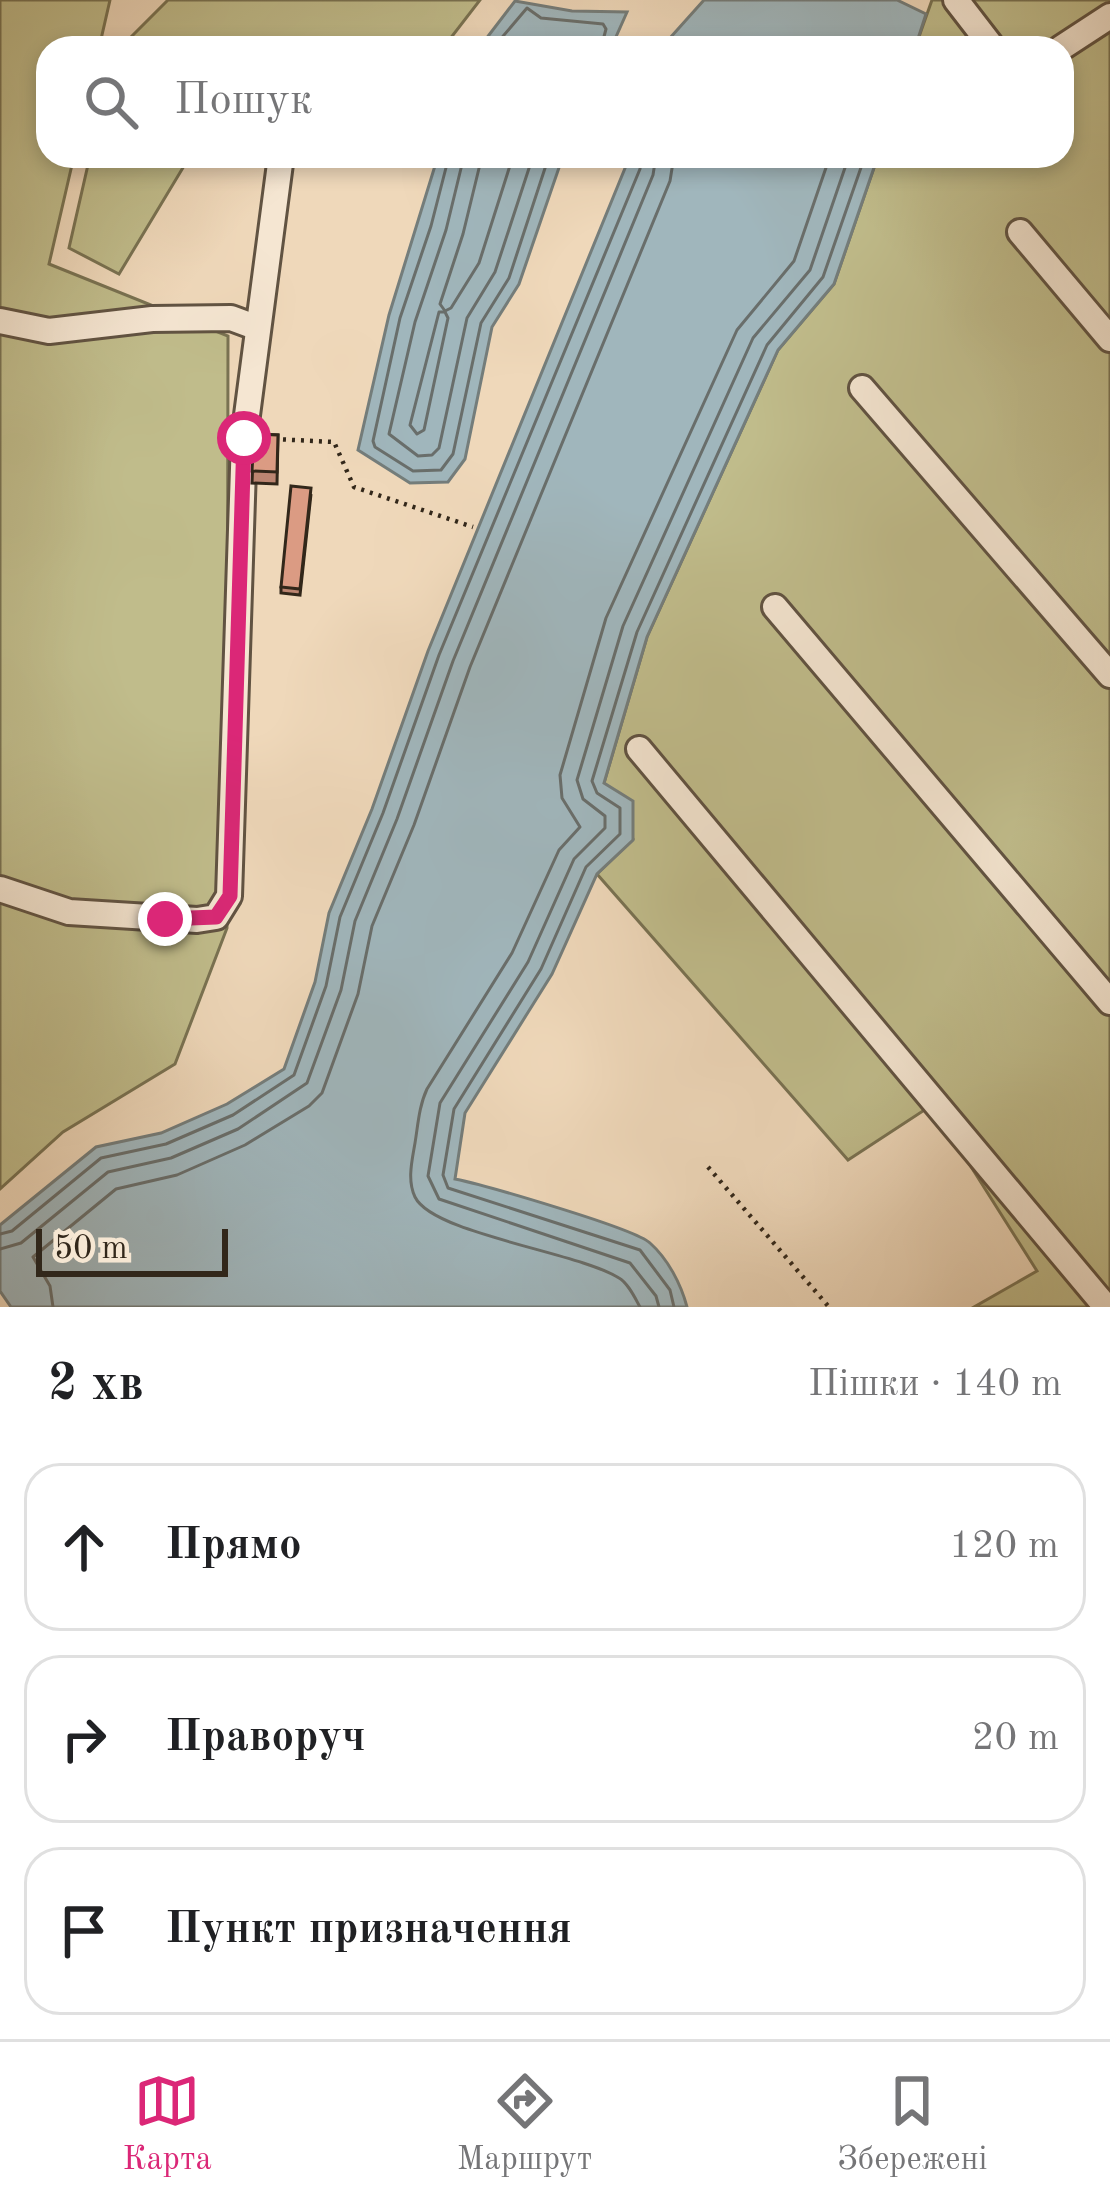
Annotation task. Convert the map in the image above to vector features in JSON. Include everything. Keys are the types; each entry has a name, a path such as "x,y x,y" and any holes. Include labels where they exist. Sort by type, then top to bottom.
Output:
{"lane":[{"path":"956,0 983,36"},
{"path":"1074,40 1110,16"},
{"path":"0,889 69,912 197,920 216,917 230,896 244,438 279,168"},
{"path":"1020,232 1110,340"},
{"path":"0,321 49,331 152,319 231,318 259,328"},
{"path":"862,388 1110,676"},
{"path":"775,608 1110,1002"},
{"path":"639,748 1106,1307"}],"path":[{"path":"244,438 334,442 353,487 473,526"},
{"path":"708,1167 829,1307"}],"shaded area":[{"path":"0,0 110,0 102,36 36,36 36,168 71,168 49,264 228,336 227,928 175,1064 63,1132 0,1189"},
{"path":"168,0 480,0 452,36 132,36"},
{"path":"932,0 1110,0 1110,1307 974,1307 1037,1271 932,1105 848,1160 597,874 633,839 604,783 647,637 778,350 834,284 874,168 1074,168 1074,36 919,36"},
{"path":"87,168 183,168 119,274 69,248"}],"water":[{"path":"704,0 897,0 926,14 919,36 672,36"},
{"path":"515,1 572,11 627,12 616,36 488,36"},
{"path":"434,168 559,168 519,284 492,327 465,459 448,482 410,483 358,450 389,315"},
{"path":"625,168 874,168 834,284 778,350 647,637 604,783 633,801 633,840 597,874 552,974 465,1113 455,1179 638,1236 668,1264 687,1307 11,1307 0,1291 0,1225 96,1147 161,1133 227,1104 284,1069 315,982 329,913 428,651"}],"building":[{"path":"254,434 278,435 277,472 252,471"},
{"path":"291,486 311,488 300,589 281,587"}],"route":[{"path":"165,919 216,917 230,896 244,438"}]}
